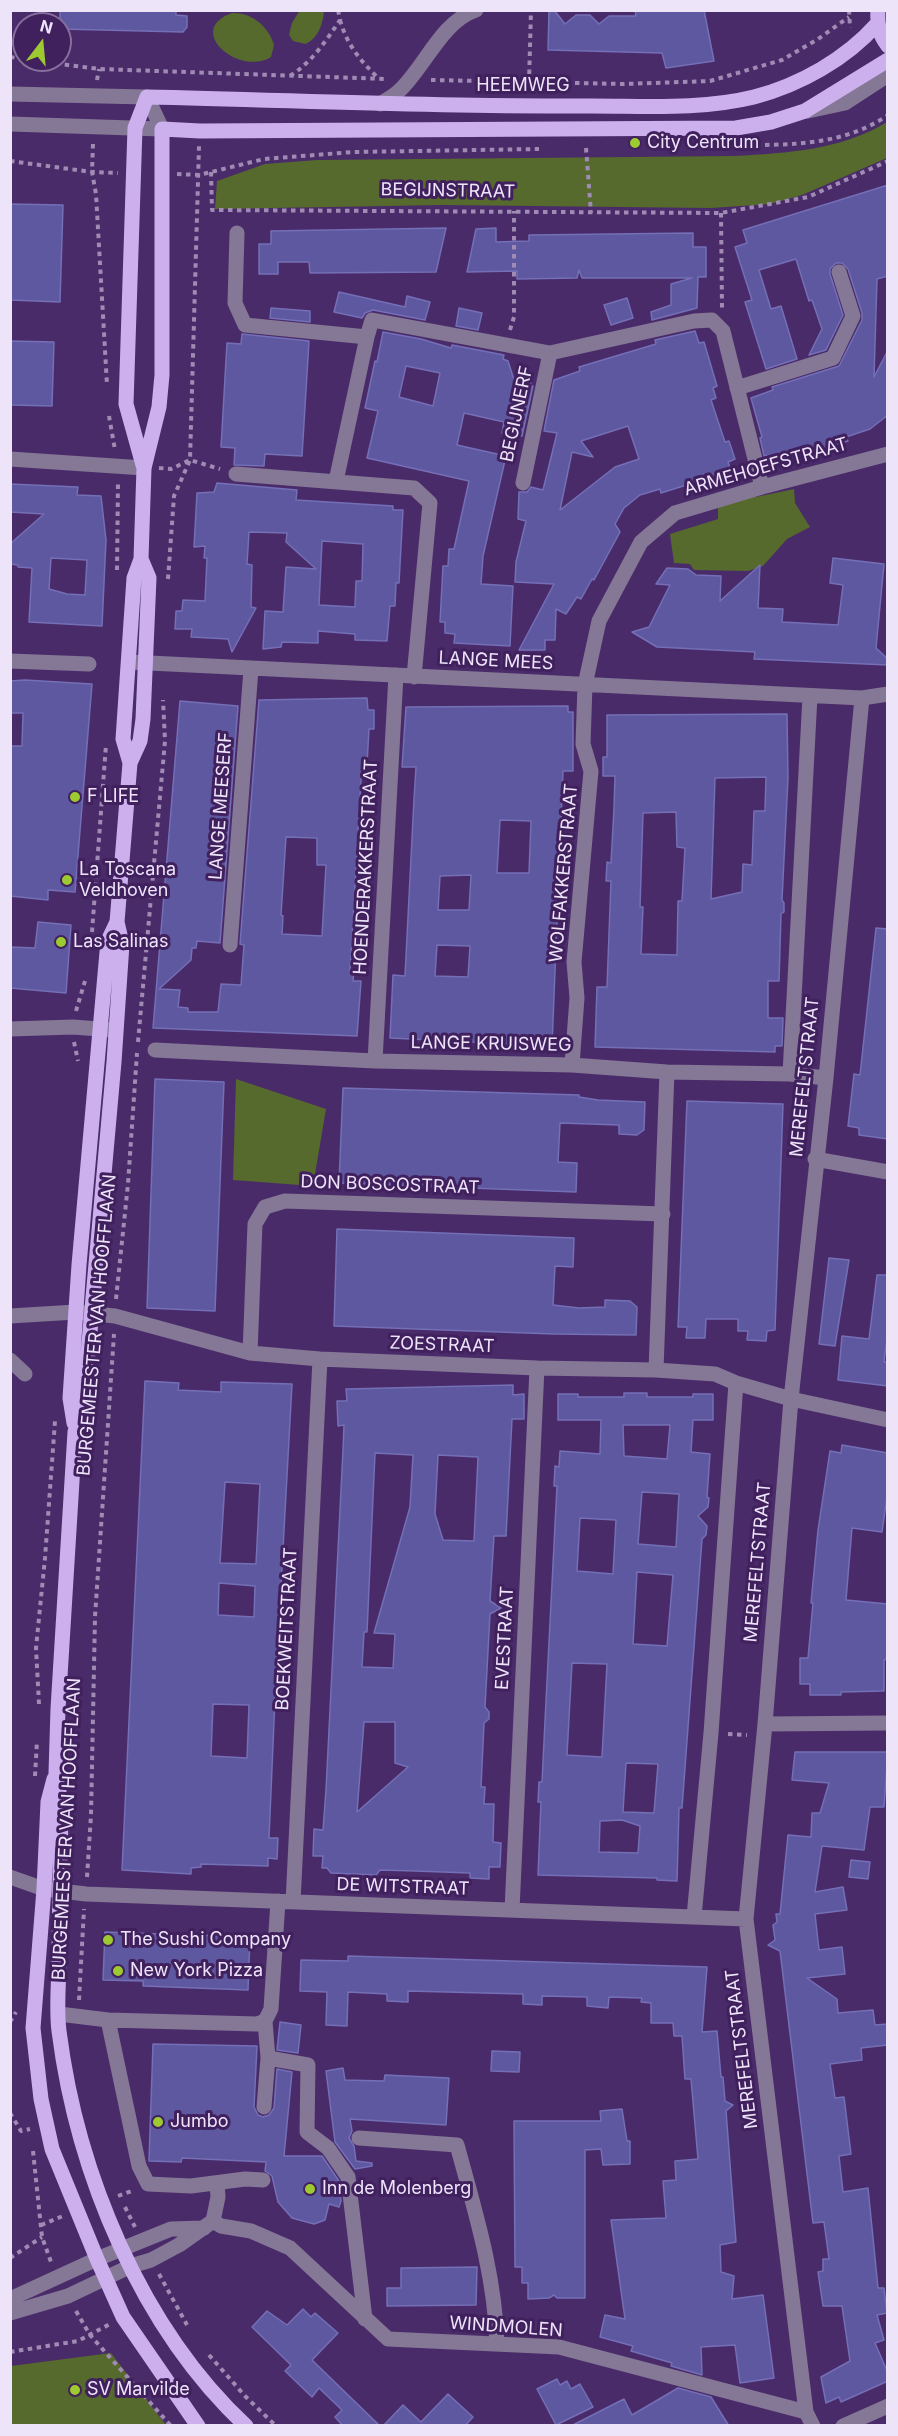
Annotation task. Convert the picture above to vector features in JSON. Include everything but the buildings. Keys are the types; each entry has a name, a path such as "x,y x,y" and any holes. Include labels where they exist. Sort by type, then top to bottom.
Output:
{"main road":[{"path":"878,17 880,34 888,46"},
{"name":"HEEMWEG","path":"147,97 380,104 700,106 730,102 770,92 806,77 855,48 878,17"},
{"path":"162,129 200,131 736,128 771,122 805,111 888,60"},
{"name":"BURGEMEESTER VAN HOOFFLAAN","path":"144,468 126,404 135,128 147,97"},
{"name":"BURGEMEESTER VAN HOOFFLAAN","path":"130,763 123,739 134,578 141,559 144,468 159,407 162,375 162,129"},
{"name":"BURGEMEESTER VAN HOOFFLAAN","path":"141,559 149,578 140,741 130,763 117,922 122,944 108,1029 76,1312 70,1398 75,1432 56,1773 61,1805 33,2028 41,2099 52,2149 97,2259 123,2317 198,2426"},
{"name":"BURGEMEESTER VAN HOOFFLAAN","path":"75,1432 84,1399 92,1313 108,1029"},
{"name":"BURGEMEESTER VAN HOOFFLAAN","path":"52,1890 58,2029 69,2092 82,2143 102,2202 149,2303 187,2361 224,2405 246,2426"}],"street":[{"path":"380,104 399,91 449,30 468,13 476,10"},
{"path":"805,111 845,103 888,75"},
{"path":"10,94 147,97 162,129 10,124"},
{"path":"237,233 235,303 245,325 367,337"},
{"path":"737,388 834,358 853,316 839,272"},
{"path":"336,481 372,320 550,353 694,321 712,320 723,331 762,487"},
{"name":"BEGIJNERF","path":"522,483 550,353"},
{"name":"ARMEHOEFSTRAAT","path":"585,685 598,621 641,542 675,513 762,487 888,454"},
{"path":"10,459 144,468"},
{"path":"236,474 414,488 430,503 414,676"},
{"path":"10,661 89,664"},
{"name":"LANGE MEES","path":"129,662 810,696 862,698 888,694"},
{"name":"LANGE MEESERF","path":"230,945 251,669"},
{"name":"HOENDERAKKERSTRAAT","path":"375,1061 396,675"},
{"name":"WOLFAKKERSTRAAT","path":"572,1065 577,998 574,962 591,771 584,744 585,685"},
{"name":"MEREFELTSTRAAT","path":"790,1074 810,696"},
{"name":"MEREFELTSTRAAT","path":"809,2419 746,1919 791,1399 815,1159 826,1078 862,698"},
{"path":"10,1029 73,1027 108,1029"},
{"name":"LANGE KRUISWEG","path":"155,1050 375,1061 572,1065 667,1072 790,1074 826,1078"},
{"path":"656,1370 667,1072"},
{"path":"815,1159 888,1172"},
{"name":"DON BOSCOSTRAAT","path":"250,1353 255,1224 265,1207 285,1201 663,1214"},
{"name":"ZOESTRAAT","path":"10,1316 76,1312 115,1316 250,1353 320,1359 715,1374 736,1383 791,1399 888,1420"},
{"name":"BOEKWEITSTRAAT","path":"264,2107 268,2058 265,2021 271,2009 285,1901 320,1359"},
{"path":"10,1360 25,1374"},
{"name":"EVESTRAAT","path":"512,1910 537,1368"},
{"name":"MEREFELTSTRAAT","path":"694,1917 711,1733 736,1383"},
{"path":"764,1730 888,1723"},
{"name":"DE WITSTRAAT","path":"10,1877 52,1890 86,1893 746,1919"},
{"path":"59,2014 108,2020 257,2024 265,2021"},
{"path":"108,2020 139,2166 148,2184 190,2186 245,2179 263,2180"},
{"path":"268,2058 308,2064 307,2132 328,2148 348,2177 365,2319"},
{"path":"359,2138 457,2145 484,2246 494,2299 497,2344"},
{"path":"10,2313 68,2296 131,2266 151,2260 179,2245 208,2225 218,2197 217,2182"},
{"name":"WINDMOLEN","path":"10,2299 97,2259 124,2250 171,2229 221,2226 251,2231 290,2248 388,2339 559,2347 809,2419"},
{"path":"843,2426 888,2406"}],"path":[{"path":"338,10 345,38 378,78"},
{"path":"529,83 531,10"},
{"name":"HEEMWEG","path":"72,66 202,74 529,83 710,81 782,60 849,17"},
{"path":"289,76 315,54 340,20"},
{"path":"744,146 795,145 841,138 888,115"},
{"path":"575,148 596,148"},
{"path":"586,148 591,213"},
{"path":"167,586 174,496 190,460 199,175 264,159 286,157 353,152 542,149"},
{"path":"10,161 92,172"},
{"name":"BEGIJNSTRAAT","path":"211,172 212,210 721,213 808,197 888,161"},
{"path":"506,345 514,317 514,212"},
{"path":"721,213 723,331"},
{"path":"144,468 171,469 190,460 236,474"},
{"name":"BURGEMEESTER VAN HOOFFLAAN","path":"78,2018 79,1974 91,1815 95,1617 115,1316 165,741 163,697"},
{"path":"711,1733 764,1730"},
{"path":"10,2113 21,2131 30,2129"},
{"path":"115,2187 143,2241"},
{"path":"10,2258 42,2237"},
{"path":"151,2260 189,2329"},
{"path":"149,2303 169,2292"},
{"path":"10,2352 78,2341 123,2317"},
{"path":"90,2335 171,2426"},
{"path":"201,2347 244,2396 276,2426"}],"green space":[{"path":"300,10 324,11 319,31 310,42 305,44 293,41 289,35 292,23"},
{"path":"232,13 253,18 264,27 274,45 271,57 258,62 245,61 222,49 215,40 213,30 219,21"},
{"path":"887,122 887,158 802,195 770,204 711,208 443,205 215,209 217,181 265,164 317,160 755,155 833,144 851,139"},
{"path":"794,489 795,503 810,527 787,539 763,566 748,571 694,570 690,564 674,563 670,534 718,519 718,501 753,492 756,497"},
{"path":"236,1079 326,1109 313,1186 233,1180"},
{"name":"SV Marvilde","path":"111,2353 166,2425 11,2425 11,2366"}],"place":[{"name":"City Centrum","path":"635,143"},
{"name":"F LIFE","path":"75,797"},
{"name":"La Toscana Veldhoven","path":"67,880"},
{"name":"Las Salinas","path":"61,942"},
{"name":"The Sushi Company","path":"108,1940"},
{"name":"New York Pizza","path":"118,1971"},
{"name":"Jumbo","path":"158,2122"},
{"name":"Inn de Molenberg","path":"310,2189"},
{"name":"SV Marvilde","path":"75,2390"}]}
